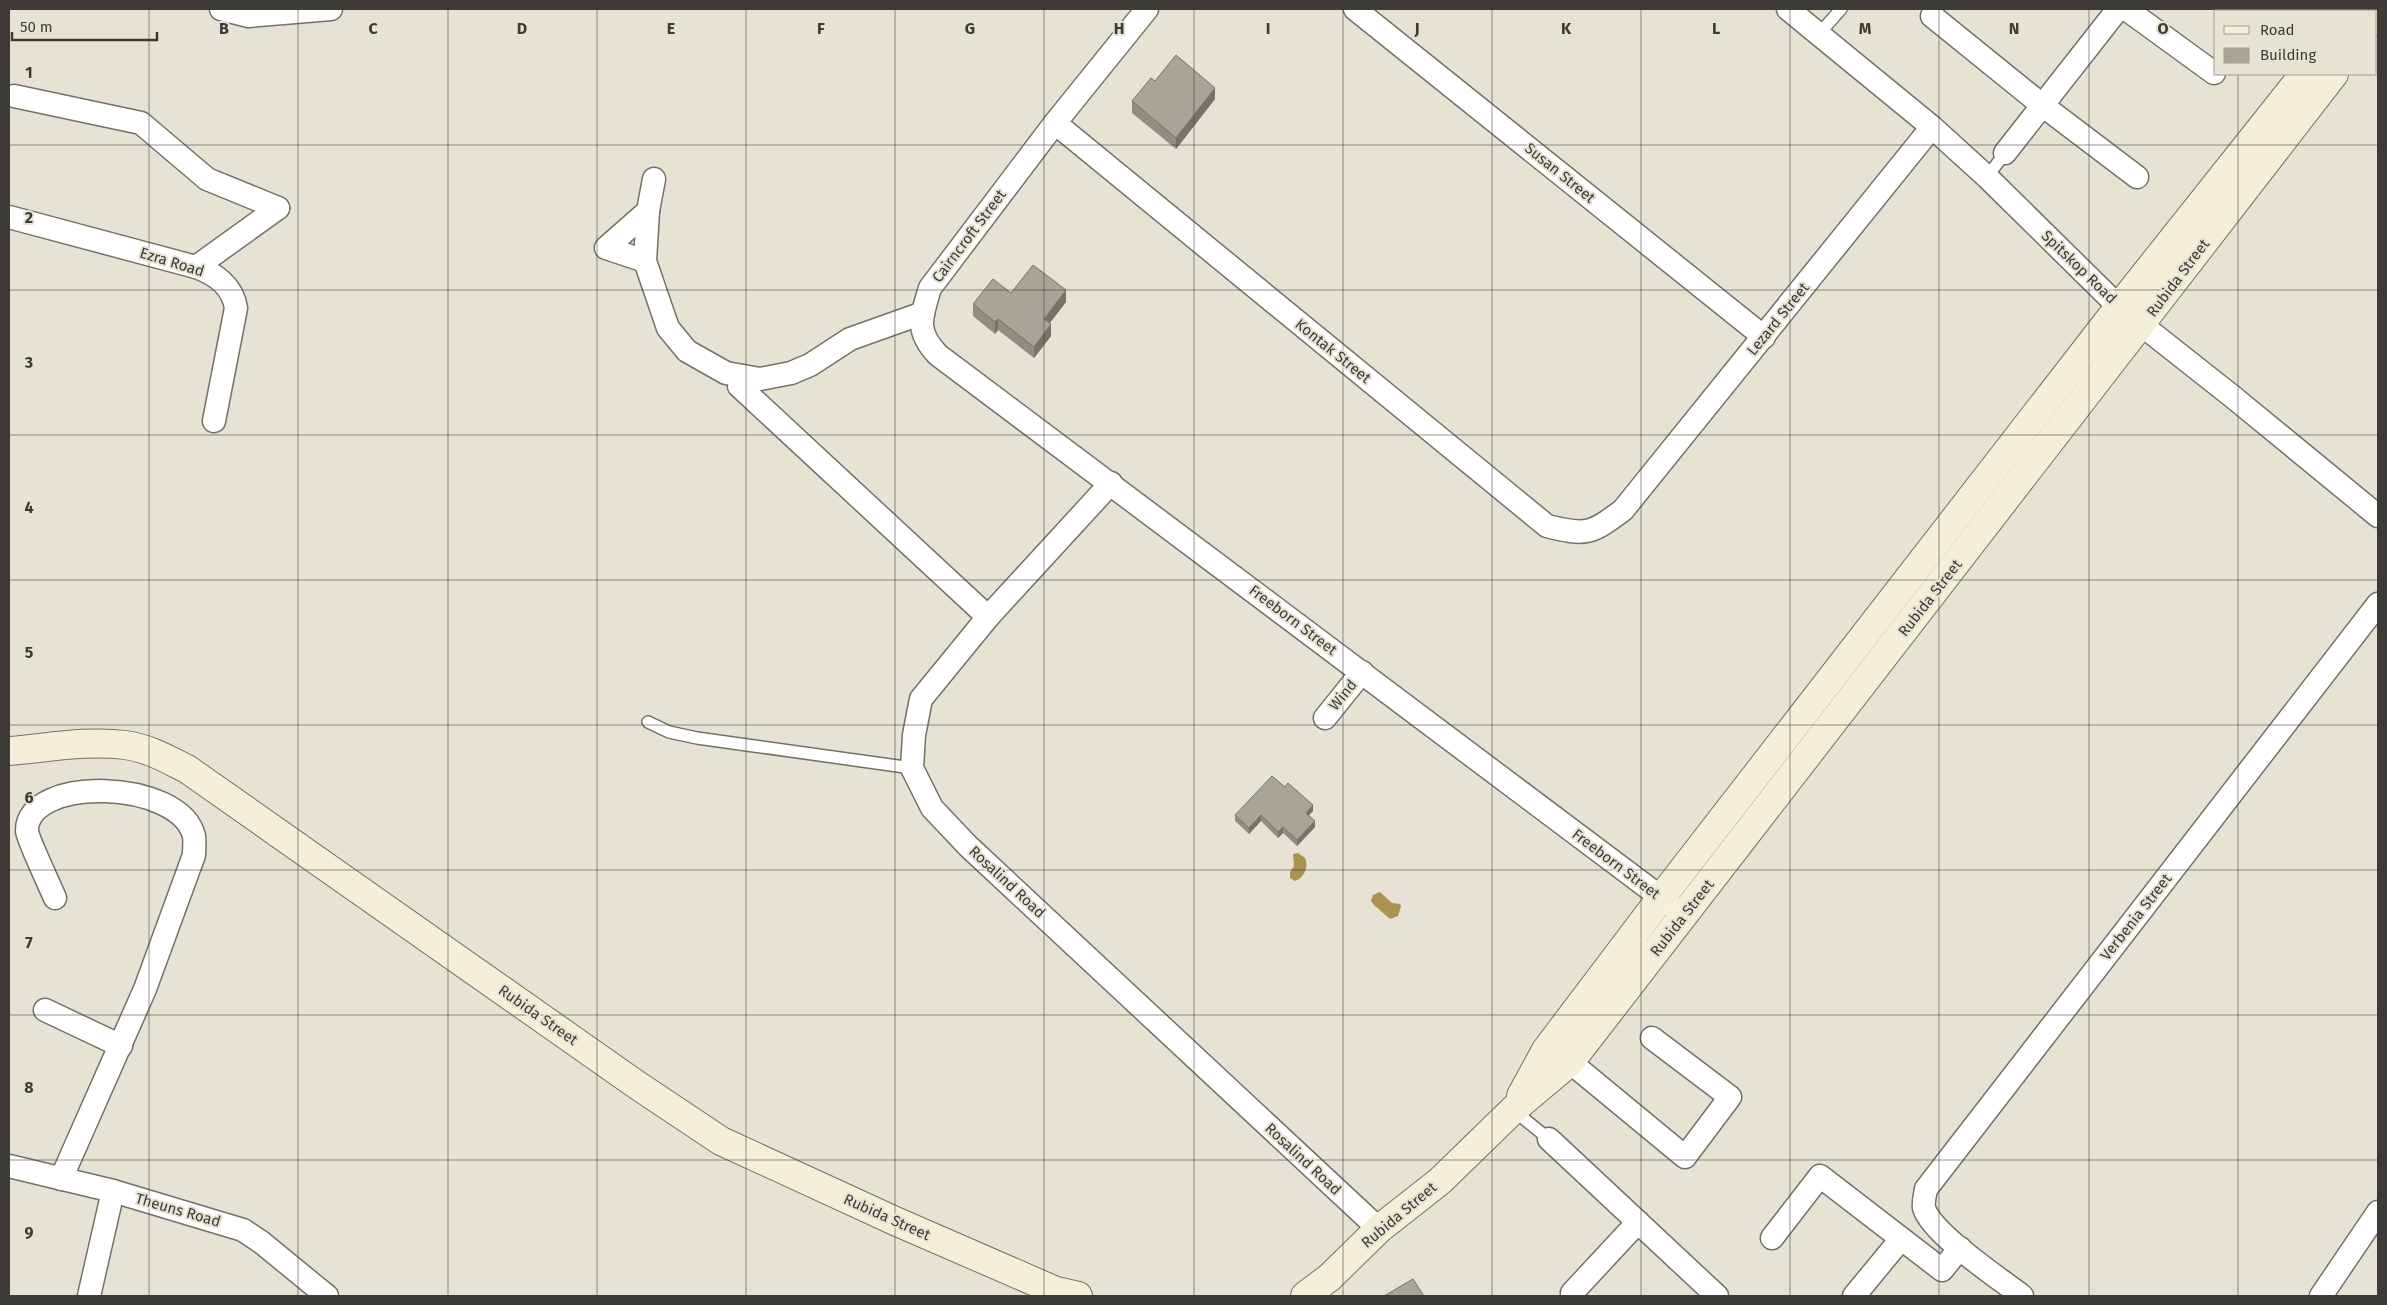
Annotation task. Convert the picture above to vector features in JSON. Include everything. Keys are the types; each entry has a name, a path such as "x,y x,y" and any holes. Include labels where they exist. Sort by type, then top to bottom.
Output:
{"street":[{"path":"221,9 249,16 331,9"},
{"name":"Cairncroft Street","path":"923,313 930,288 1055,123 1147,9"},
{"name":"Susan Street","path":"1355,9 1764,336"},
{"name":"Spitskop Road","path":"1788,9 1932,127 1987,177 2119,307 2378,516"},
{"path":"2005,153 2118,9"},
{"path":"2126,9 2214,72"},
{"path":"1932,16 2042,106 2137,177"},
{"name":"Rubida Street","path":"1513,1110 1546,1050 1661,898 2119,307 2303,75"},
{"name":"Rubida Street","path":"1305,1296 1330,1277 1379,1229 1440,1181 1513,1110 1570,1062 2333,75"},
{"path":"14,96 141,124 207,179 278,208 196,267"},
{"name":"Kontak Street","path":"1055,123 1547,526 1575,533 1591,531 1623,510"},
{"name":"Lezard Street","path":"1623,510 1932,127"},
{"path":"654,179 648,211 646,261 668,328 687,351 726,373 742,377 760,378 791,373 810,366 850,340 923,313"},
{"path":"646,261 606,248 648,211"},
{"name":"Ezra Road","path":"9,217 207,270 224,283 234,296 236,308 214,421"},
{"name":"Freeborn Street","path":"923,313 921,328 926,343 938,355 1111,483 1661,898 1685,914"},
{"path":"739,386 988,617"},
{"path":"912,768 914,735 920,699 988,617 1111,483"},
{"name":"Verbenia Street","path":"2022,1296 1951,1241 1925,1210 1923,1202 1926,1189 2378,604"},
{"name":"Wind","path":"1324,718 1362,672"},
{"path":"9,769 55,760 92,743"},
{"name":"Rubida Street","path":"9,751 92,743 126,745 140,748 187,769 637,1085 721,1141 904,1225 1056,1291 1078,1296"},
{"name":"Rosalind Road","path":"912,768 932,808 968,846 1379,1229"},
{"path":"55,898 27,832 30,817 42,805 61,794 96,791 141,794 170,807 187,822 194,836 194,855 145,989 61,1179"},
{"path":"45,1010 121,1046"},
{"path":"1570,1062 1686,1157 1730,1097 1652,1038"},
{"path":"1549,1139 1717,1296"},
{"name":"Theuns Road","path":"9,1166 113,1191 243,1230 262,1242 327,1296"},
{"path":"1772,1238 1820,1176 1942,1270 1951,1241"},
{"path":"89,1296 113,1191"},
{"path":"1572,1293 1638,1222"},
{"path":"2321,1296 2375,1222"},
{"path":"1854,1296 1901,1238"}],"lane":[{"path":"1819,34 1841,9"},
{"path":"1987,177 2005,153"},
{"path":"648,722 669,732 697,738 912,768"},
{"path":"1513,1110 1549,1139"}],"shaded area":[{"path":"1298,853 1305,858 1306,868 1303,875 1295,881 1290,878 1290,872 1294,866 1293,854"},
{"path":"1380,892 1392,903 1400,904 1398,916 1390,919 1372,903 1373,895"}],"building":[{"path":"1176,55 1215,88 1176,138 1132,101 1151,78 1155,81"},
{"path":"1033,265 1066,290 1044,319 1051,324 1034,347 998,319 995,322 973,304 993,279 1011,293"},
{"path":"1272,776 1285,787 1288,783 1313,805 1306,813 1315,821 1297,840 1283,827 1278,832 1261,815 1249,828 1235,815"},
{"path":"1413,1279 1424,1296 1384,1296"}]}
